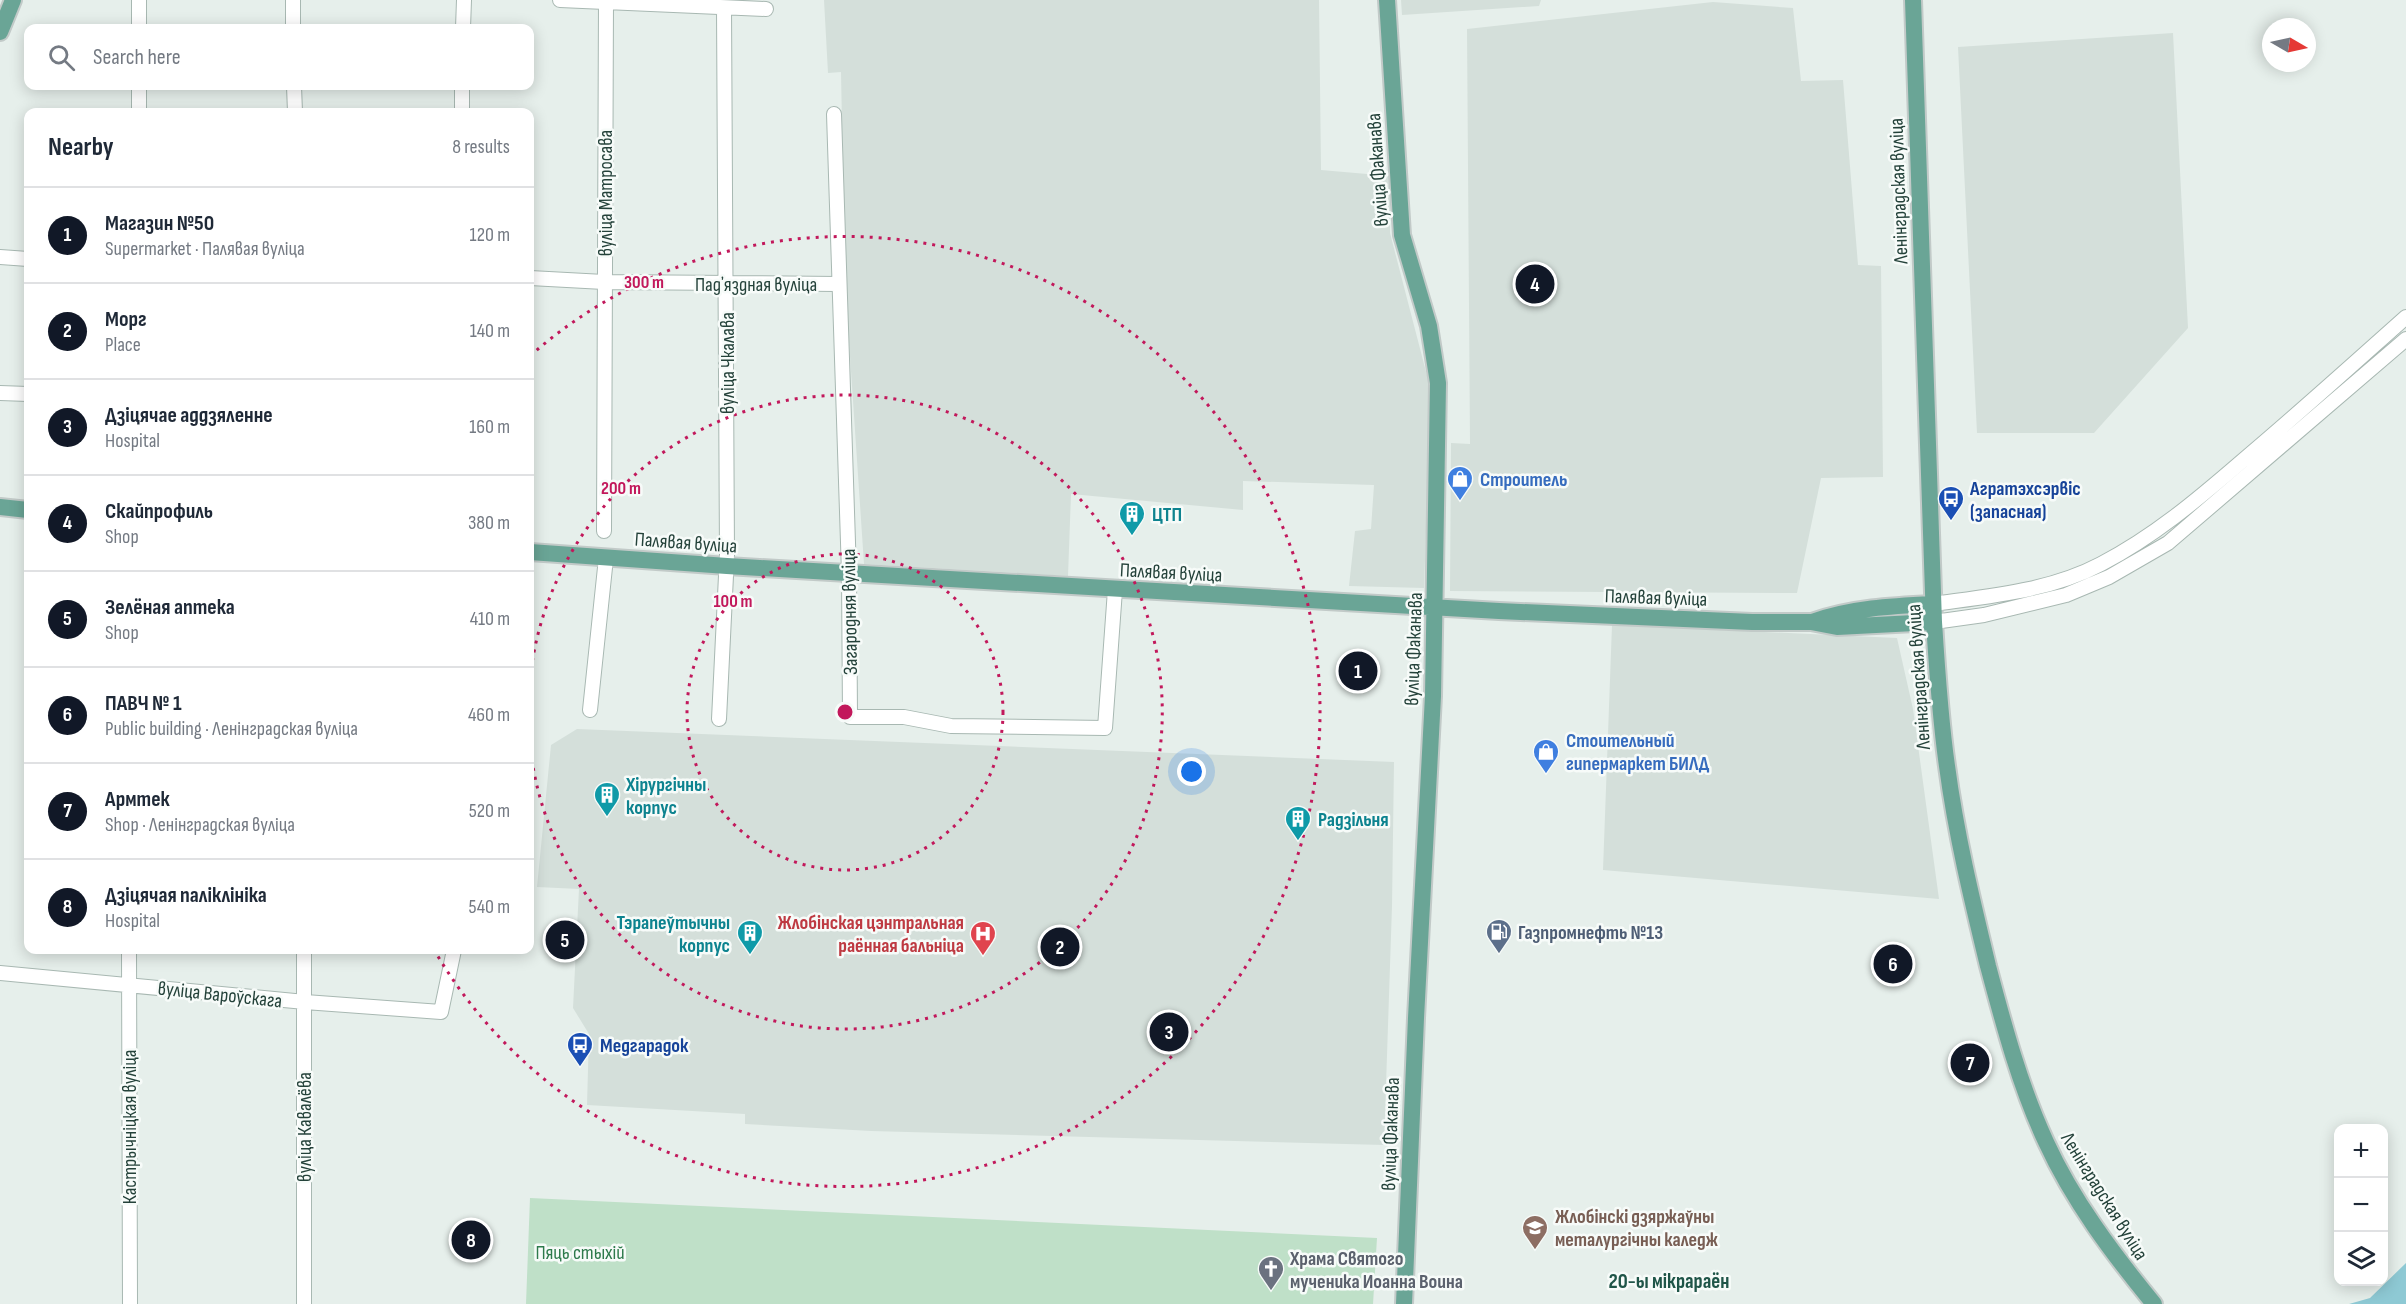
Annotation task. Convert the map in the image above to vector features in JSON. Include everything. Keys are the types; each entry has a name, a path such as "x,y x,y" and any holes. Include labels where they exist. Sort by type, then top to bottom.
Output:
{"main road":[{"path":"0,32 13,0"},
{"name":"вуліца Факанава","path":"1387,0 1402,235 1429,326 1438,383 1436,608 1404,1304"},
{"name":"Ленінградская вуліца","path":"1913,0 1933,604 1945,756 1959,844 1985,953 2016,1065 2047,1144 2112,1254 2154,1304"},
{"path":"0,507 24,510"},
{"name":"Палявая вуліца","path":"534,552 1115,590 1436,608 1752,622 1811,622 1837,627 1934,622"},
{"name":"Палявая вуліца","path":"1811,622 1836,614 1894,606 1933,604"}],"street":[{"path":"139,0 139,24"},
{"path":"293,0 293,24"},
{"path":"463,24 464,0"},
{"path":"560,0 766,9"},
{"name":"вуліца Матросава","path":"604,531 606,2"},
{"name":"вуліца Чкалава","path":"719,719 727,566 724,8"},
{"path":"139,90 140,108"},
{"path":"294,90 295,108"},
{"path":"462,90 462,108"},
{"name":"Загародняя вуліца","path":"834,114 849,573 850,717 904,717 951,726 1105,728 1115,590"},
{"path":"0,257 24,259"},
{"name":"Падʼяздная вуліца","path":"534,278 727,285 838,284"},
{"path":"1933,604 2018,592 2062,580 2100,565 2156,531 2200,497 2406,317"},
{"path":"1934,622 1984,615 2066,595 2109,577 2168,543 2406,339"},
{"path":"0,393 24,394"},
{"path":"590,710 606,558"},
{"name":"Кастрычніцкая вуліца","path":"129,954 130,1304"},
{"name":"вуліца Кавалёва","path":"304,954 304,1304"},
{"name":"вуліца Вароўскага","path":"0,974 441,1012 453,954"}],"shaded area":[{"path":"824,0 1319,0 1321,170 1390,176 1390,233 1431,391 1424,588 1349,586 1355,531 1371,529 1374,485 1243,481 1243,510 1071,494 1068,576 864,564 845,282 841,72 828,73"},
{"path":"1401,0 1541,0 1539,6 1402,15"},
{"path":"1713,2 1793,8 1801,81 1843,80 1858,265 1881,266 1883,477 1821,478 1797,593 1450,591 1451,443 1470,444 1467,29"},
{"path":"2173,33 2188,328 2094,433 1977,433 1958,47"},
{"path":"1612,625 1897,638 1913,709 1939,899 1603,870"},
{"name":"Жлобінская цэнтральная раённая бальніца","path":"577,729 1394,762 1384,1145 871,1131 745,1124 745,1114 587,1105 589,1034 573,1008 579,889 537,887 551,745"}],"green space":[{"name":"Пяць стыхій","path":"530,1198 1377,1238 1373,1304 526,1304"}],"water":[{"path":"2406,1263 2406,1304 2349,1304 2370,1298 2382,1286 2388,1286 2388,1280"}],"place":[{"name":"Скайпрофиль","path":"1535,284"},
{"name":"Строитель","path":"1460,502"},
{"name":"Агратэхсэрвіс (запасная)","path":"1951,522"},
{"name":"ЦТП","path":"1132,537"},
{"name":"Магазин №50","path":"1358,671"},
{"name":"Стоительный гипермаркет БИЛД","path":"1546,775"},
{"name":"Хірургічны корпус","path":"607,818"},
{"name":"Радзільня","path":"1298,842"},
{"name":"Зелёная аптека","path":"565,940"},
{"name":"Морг","path":"1060,947"},
{"name":"Газпромнефть №13","path":"1499,955"},
{"name":"Тэрапеўтычны корпус","path":"750,956"},
{"name":"Жлобінская цэнтральная раённая бальніца","path":"983,957"},
{"name":"ПАВЧ № 1","path":"1893,964"},
{"name":"Дзіцячае аддзяленне","path":"1169,1032"},
{"name":"Армтек","path":"1970,1063"},
{"name":"Медгарадок","path":"580,1068"},
{"name":"Дзіцячая паліклініка","path":"471,1240"},
{"name":"Жлобінскі дзяржаўны металургічны каледж","path":"1535,1251"},
{"name":"Храма Святого мученика Иоанна Воина","path":"1271,1292"}],"district":[{"name":"20-ы мікрараён","path":"1669,1281"}]}
